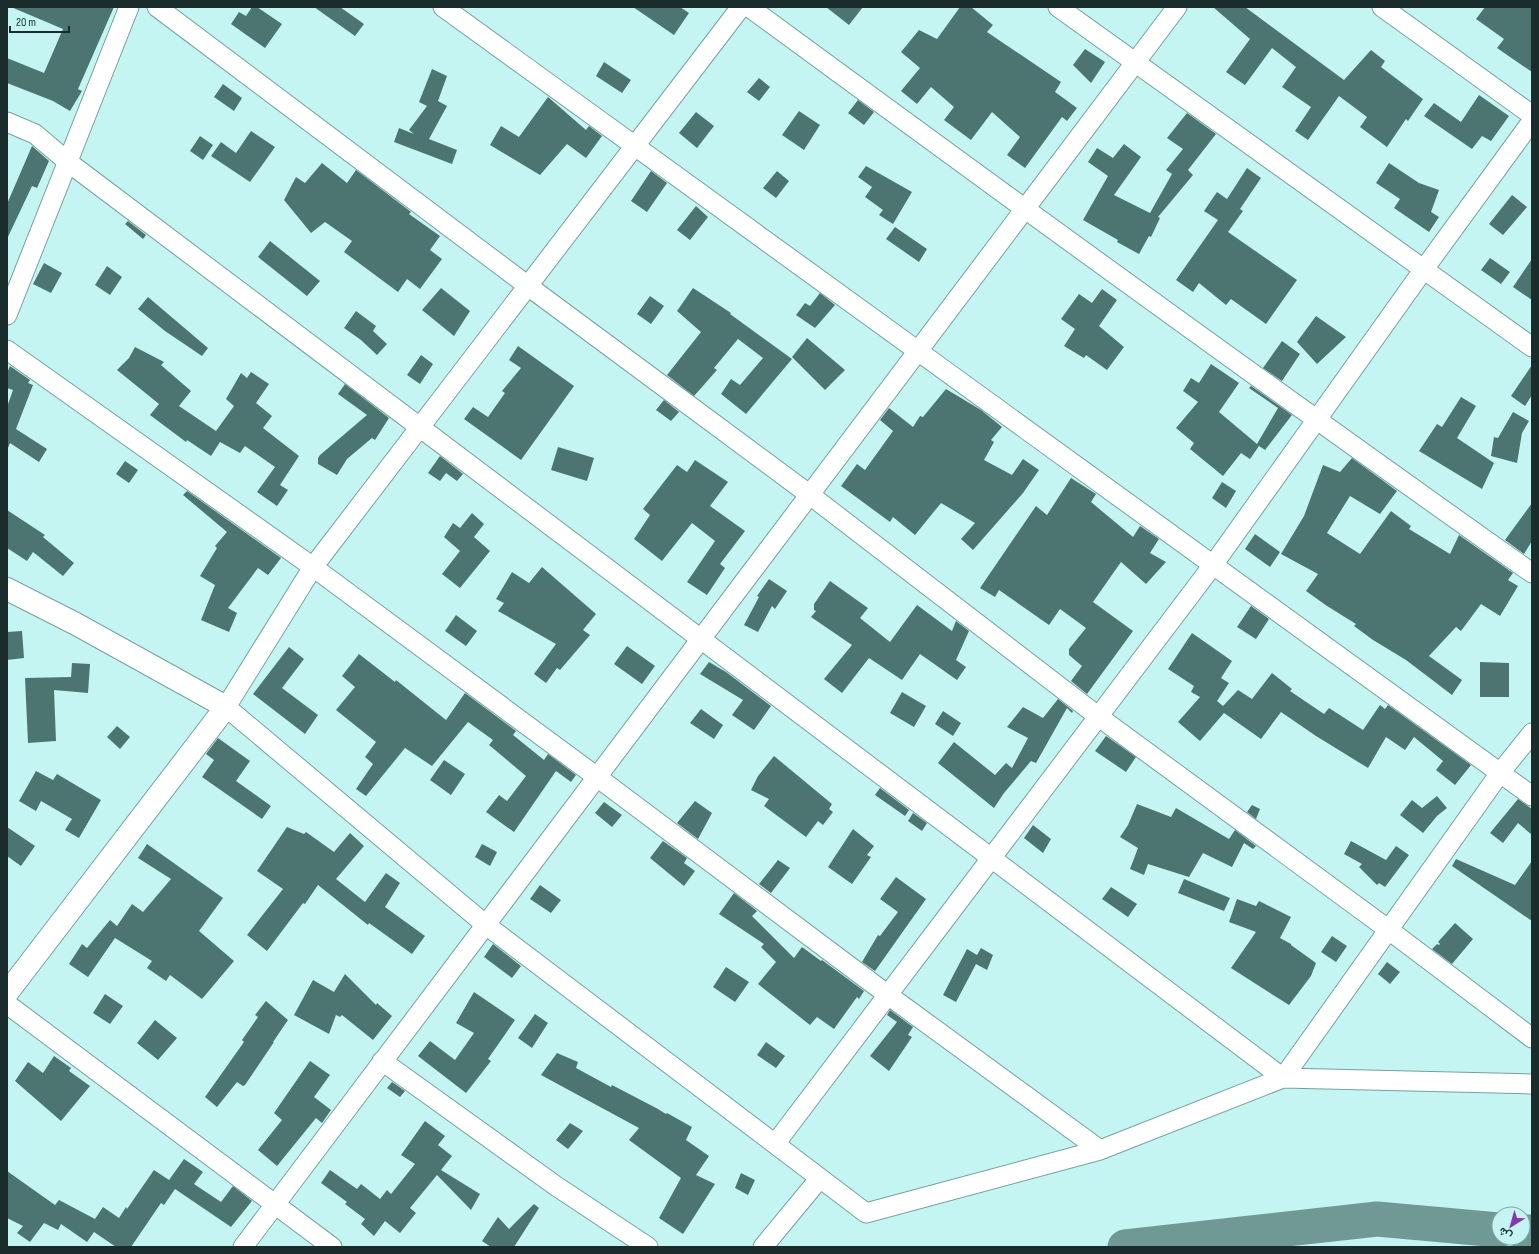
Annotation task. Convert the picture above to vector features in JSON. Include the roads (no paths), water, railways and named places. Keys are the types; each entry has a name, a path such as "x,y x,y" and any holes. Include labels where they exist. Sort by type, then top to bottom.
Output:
{"main road":[{"path":"7,589 76,624 226,706 7,993"}],"street":[{"path":"7,315 129,7"},
{"path":"157,7 528,286 810,495 1099,716 1532,1038"},
{"path":"443,7 917,352 1532,796"},
{"path":"741,7 313,567 226,706 486,925 866,1213 1100,1150 1283,1078 1532,1084"},
{"path":"750,7 1024,210 1532,573"},
{"path":"1058,7 1532,347"},
{"path":"242,1247 1177,7"},
{"path":"1382,7 1532,115"},
{"path":"775,1144 1213,565 1424,269 1532,121"},
{"path":"7,122 35,134 68,162 1283,1078"},
{"path":"7,350 313,567 888,995 1100,1150"},
{"path":"1283,1078 1500,773 1532,732"},
{"path":"7,1004 332,1247"},
{"path":"382,1061 556,1186 648,1247"},
{"path":"763,1247 820,1178"}],"waterway":[{"path":"1125,1247 1377,1219 1491,1229"}]}
